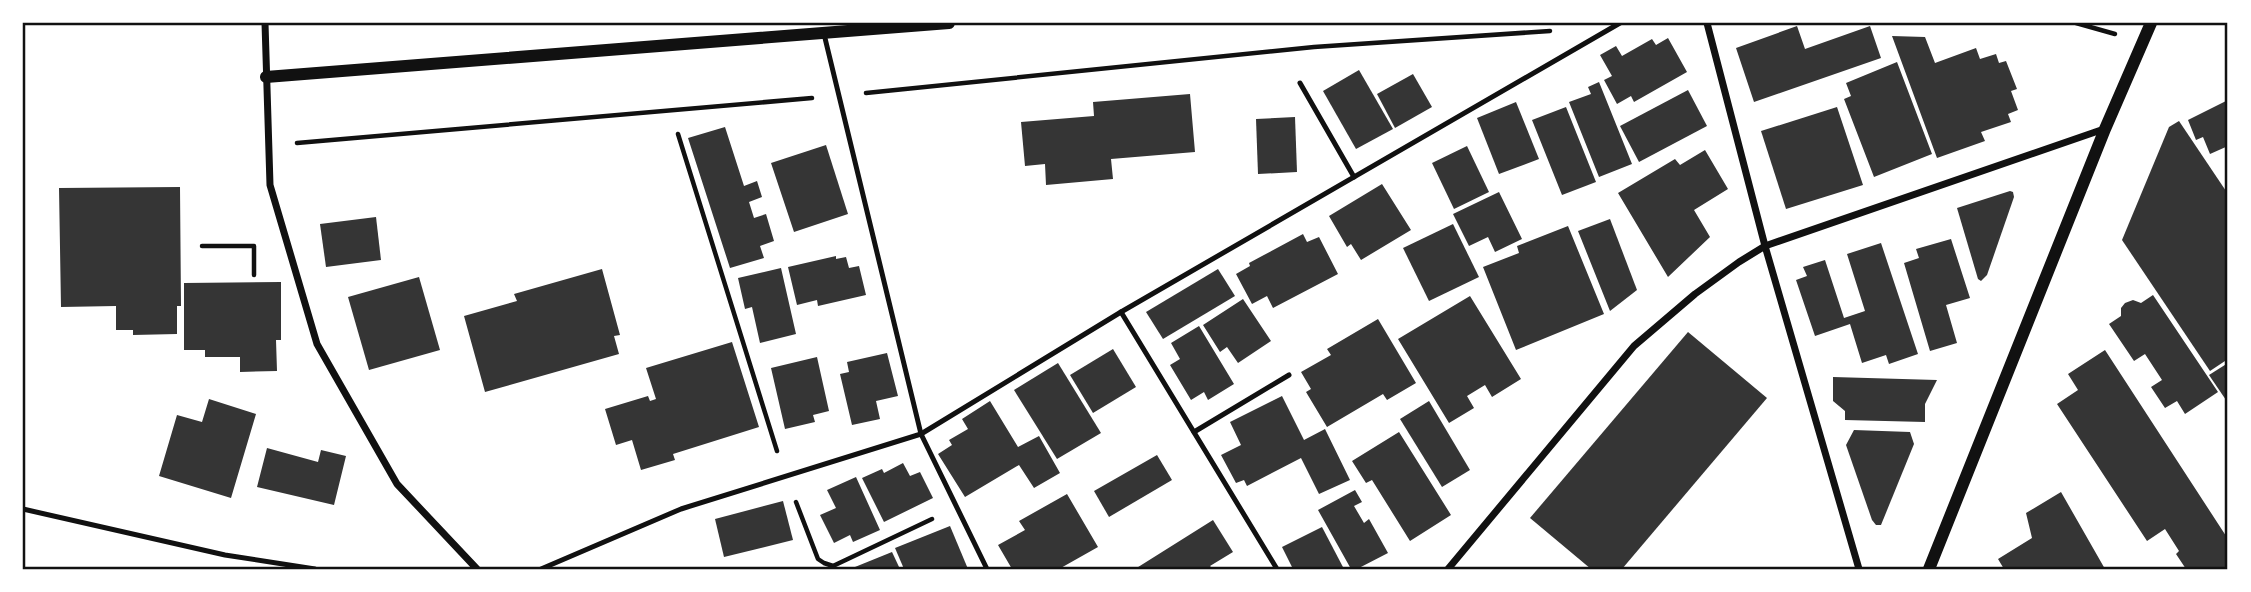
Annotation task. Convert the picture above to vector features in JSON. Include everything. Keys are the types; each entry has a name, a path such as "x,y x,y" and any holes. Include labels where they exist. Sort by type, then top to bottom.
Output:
{"street":[{"path":"265,23 270,185 317,344 397,484 477,569"},
{"path":"266,77 949,23"},
{"path":"1707,23 1765,246 1859,569"},
{"path":"1929,569 2105,129 2151,23"},
{"path":"1448,569 1634,346 1695,294 1739,262 1765,246 2105,129"}],"lane":[{"path":"541,569 681,509 921,434 1121,312 1620,23"},
{"path":"824,34 921,434 987,569"},
{"path":"1300,83 1354,177"},
{"path":"1121,312 1277,569"},
{"path":"1194,432 1289,376"},
{"path":"23,509 225,555 316,569"}],"path":[{"path":"2076,23 2098,27 2142,44"},
{"path":"269,145 839,96 1314,47 1559,30"},
{"path":"677,134 785,476 818,559 832,566 957,507"},
{"path":"202,246 254,246 254,275"}],"building":[{"path":"1797,26 1805,49 1870,26 1881,58 1754,102 1736,48"},
{"path":"1892,36 1925,37 1935,63 1976,48 1980,59 1996,54 1999,63 2006,61 2017,89 2011,91 2018,110 2008,114 2011,122 1981,132 1985,141 1937,158"},
{"path":"1668,38 1687,72 1634,102 1631,96 1617,104 1604,80 1612,76 1600,55 1616,46 1622,56 1652,39 1656,45"},
{"path":"1897,62 1932,154 1874,177 1844,99 1851,96 1846,83"},
{"path":"1359,70 1393,129 1356,149 1323,91"},
{"path":"1413,74 1432,107 1395,128 1377,94"},
{"path":"1599,82 1632,164 1599,177 1569,102 1591,94 1588,87"},
{"path":"1688,90 1707,126 1639,162 1620,126"},
{"path":"1190,94 1195,152 1111,159 1113,179 1046,185 1045,164 1025,166 1021,122 1094,116 1093,102"},
{"path":"2228,100 2228,146 2210,154 2203,137 2196,140 2188,120"},
{"path":"1516,102 1539,159 1499,174 1477,118"},
{"path":"1566,107 1596,182 1562,195 1532,120"},
{"path":"1837,107 1863,185 1786,209 1761,131"},
{"path":"1295,117 1297,172 1258,174 1256,119"},
{"path":"2179,121 2228,194 2228,359 2210,371 2122,240 2169,127"},
{"path":"725,127 744,186 757,181 762,197 749,202 754,218 766,214 774,241 760,246 764,258 730,268 688,138"},
{"path":"826,145 848,214 794,232 771,163"},
{"path":"1467,146 1489,192 1454,209 1432,163"},
{"path":"1705,150 1728,189 1694,210 1710,237 1668,277 1618,193 1675,159 1680,165"},
{"path":"1382,184 1411,230 1361,260 1351,244 1347,247 1329,216"},
{"path":"180,187 181,306 177,306 177,334 133,335 133,330 116,330 116,306 61,307 59,188"},
{"path":"2010,191 2014,197 1987,275 1981,281 1978,279 1957,208"},
{"path":"1499,192 1522,239 1495,252 1488,237 1469,246 1453,214"},
{"path":"376,217 381,260 326,267 320,224"},
{"path":"1610,219 1637,290 1610,311 1578,231"},
{"path":"1453,224 1479,277 1429,301 1403,248"},
{"path":"1568,226 1604,314 1516,350 1483,267 1519,253 1517,246"},
{"path":"1303,234 1307,242 1319,237 1338,274 1273,308 1267,296 1252,304 1236,274 1250,266 1249,263"},
{"path":"1951,239 1970,298 1946,305 1957,343 1930,351 1904,263 1919,258 1916,249"},
{"path":"1881,243 1918,354 1889,364 1886,355 1862,363 1850,324 1815,336 1796,280 1807,276 1803,267 1825,260 1844,318 1865,311 1847,254"},
{"path":"836,256 836,259 846,257 849,268 859,266 866,295 818,306 817,300 797,305 788,267"},
{"path":"781,268 796,334 760,343 752,307 745,309 738,278"},
{"path":"602,269 620,335 614,336 619,354 485,392 464,316 517,301 514,294"},
{"path":"1218,269 1235,296 1163,339 1146,312"},
{"path":"419,277 440,350 369,370 348,297"},
{"path":"281,282 281,340 276,340 277,371 240,372 240,357 205,357 205,350 184,350 184,283"},
{"path":"2153,295 2218,392 2185,414 2177,401 2165,408 2151,387 2162,380 2145,354 2134,361 2109,324 2121,316 2121,308 2125,303 2133,300 2141,303"},
{"path":"1470,296 1521,379 1492,397 1485,385 1467,396 1474,408 1449,423 1398,339"},
{"path":"1243,299 1271,341 1238,363 1227,347 1220,352 1203,325"},
{"path":"1378,319 1416,383 1387,400 1383,394 1327,427 1306,392 1311,389 1301,372 1331,355 1327,349"},
{"path":"1199,326 1234,384 1208,400 1204,392 1191,400 1170,365 1180,359 1171,343"},
{"path":"1688,332 1767,398 1622,569 1591,569 1530,518"},
{"path":"732,342 759,427 673,454 675,460 641,470 632,440 616,445 605,409 648,396 650,401 656,399 646,368"},
{"path":"1113,349 1136,387 1093,413 1070,375"},
{"path":"2105,350 2228,539 2228,569 2186,569 2176,554 2179,551 2165,529 2147,541 2057,404 2078,390 2068,374"},
{"path":"887,353 898,396 876,401 880,419 852,425 840,374 849,372 847,362"},
{"path":"817,357 829,411 813,415 815,422 785,429 771,368"},
{"path":"1058,363 1101,433 1057,459 1014,390"},
{"path":"2228,363 2228,403 2209,375"},
{"path":"1833,377 1937,380 1925,404 1925,422 1845,420 1845,411 1833,401"},
{"path":"1282,396 1304,440 1325,429 1350,480 1319,494 1301,458 1247,486 1244,480 1236,483 1221,455 1241,445 1230,422"},
{"path":"209,399 256,414 231,498 159,476 177,415 202,422"},
{"path":"990,401 1018,447 1039,436 1060,473 1034,488 1019,465 965,497 938,454 952,445 949,440 968,429 962,419"},
{"path":"1429,401 1470,470 1442,487 1400,419"},
{"path":"1854,430 1910,432 1914,444 1881,525 1876,525 1872,520 1846,445"},
{"path":"1399,432 1451,515 1410,541 1372,480 1366,483 1352,461"},
{"path":"267,448 318,462 321,450 346,456 334,505 257,487"},
{"path":"1157,455 1172,480 1109,517 1094,491"},
{"path":"903,463 910,476 920,472 933,498 884,522 862,478 882,469 884,473"},
{"path":"856,477 880,530 853,542 850,535 834,543 820,515 836,508 827,490"},
{"path":"1355,490 1362,502 1354,506 1364,523 1369,519 1388,553 1357,569 1351,569 1318,510"},
{"path":"2061,492 2105,569 2004,569 1998,559 2032,538 2026,513"},
{"path":"1067,494 1098,547 1059,569 1012,569 998,545 1025,530 1019,521"},
{"path":"783,501 793,540 724,557 715,519"},
{"path":"1213,520 1233,552 1210,566 1213,569 1135,569"},
{"path":"950,526 968,569 904,569 895,548"},
{"path":"1322,527 1344,569 1293,569 1282,547"},
{"path":"892,552 900,569 850,569"}]}
